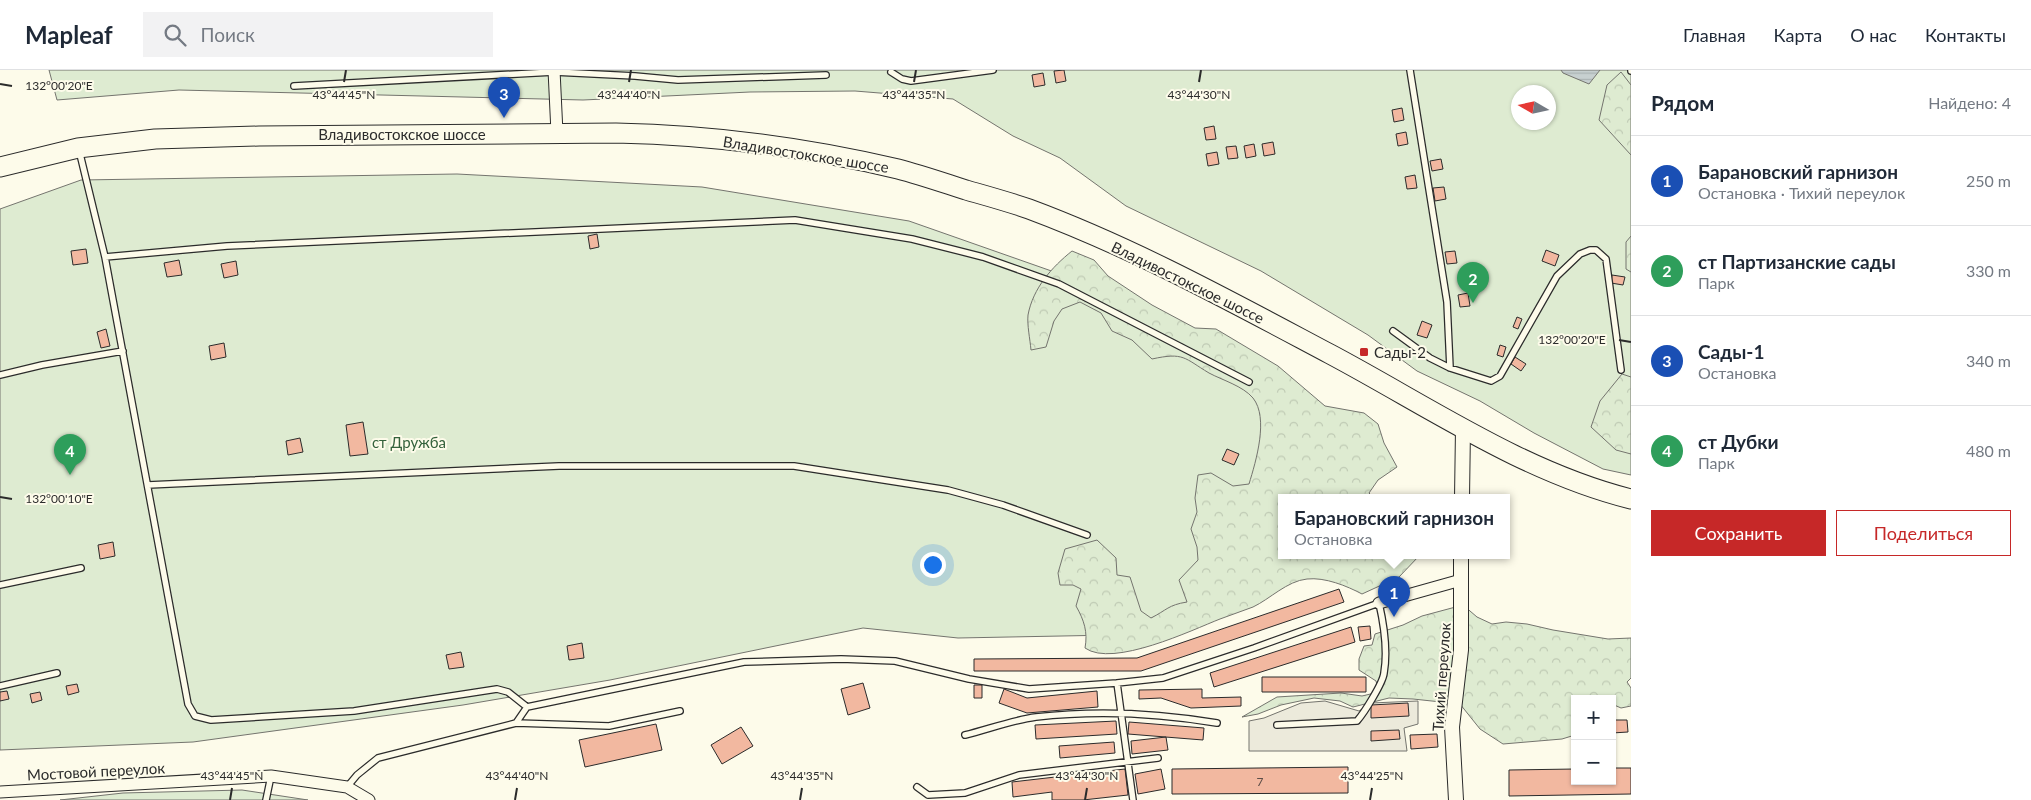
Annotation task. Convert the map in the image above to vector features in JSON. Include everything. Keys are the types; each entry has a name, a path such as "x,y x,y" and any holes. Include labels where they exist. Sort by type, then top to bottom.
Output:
{"highway":[{"name":"Владивостокское шоссе","path":"0,167 78,148 165,139 259,136 557,133 667,134 783,147 842,157 900,170 1028,209 1138,254 1532,463 1602,492 1631,499"}],"street":[{"path":"554,71 557,133"},
{"path":"1462,494 1463,428"},
{"name":"Тихий переулок","path":"1456,800 1452,727 1461,650 1461,559"},
{"path":"1379,603 1461,580"},
{"name":"Мостовой переулок","path":"4,794 271,776 347,787 369,800"}],"lane":[{"path":"891,72 902,79 911,81 993,70"},
{"path":"1410,70 1446,302 1450,368"},
{"path":"294,86 554,71 678,80 826,75"},
{"path":"78,148 105,257 188,704 195,716 211,720 354,712 497,689 508,692 527,707"},
{"path":"105,257 227,246 795,220 912,239 983,257 1059,284 1249,382"},
{"path":"1393,331 1430,358 1450,368 1491,381 1496,380 1556,276 1580,254 1596,250 1606,259 1620,370"},
{"path":"0,375 42,365 123,351"},
{"path":"148,485 559,466 794,466 948,490 1003,505 1087,536"},
{"path":"0,585 81,568"},
{"path":"516,723 527,707 744,662 841,659 896,661 969,679 1029,689 1163,678 1254,648 1379,603 1384,630 1384,675 1363,715 1357,722 1277,725"},
{"path":"0,686 57,673"},
{"path":"1117,683 1134,800"},
{"path":"347,787 357,775 378,758 516,723 610,726 680,711"},
{"path":"965,735 1035,717 1120,713 1175,716 1217,723"},
{"path":"917,787 928,795 965,793 1019,775 1158,758"},
{"path":"266,800 271,776"}],"green space":[{"path":"49,70 1631,70 1631,475 1603,469 1534,433 1480,401 1417,371 1368,335 1261,271 1126,206 1060,158 1013,136 953,99 855,91 750,92 583,100 179,90 57,100"},
{"path":"1621,72 1631,85 1631,155 1599,120 1607,85"},
{"name":"ст Дружба","path":"457,174 702,187 909,221 1080,281 1304,396 1283,494 1278,494 1278,559 1283,559 1114,635 958,638 863,628 610,680 463,705 193,742 0,750 0,209 81,180"},
{"path":"1631,236 1631,272 1626,269 1626,242"},
{"path":"1072,251 1094,260 1108,276 1152,305 1195,328 1216,329 1278,366 1325,406 1364,413 1378,424 1384,443 1397,467 1378,480 1370,494 1278,494 1278,559 1416,559 1399,577 1362,594 1343,585 1328,581 1300,580 1253,607 1152,645 1133,651 1114,653 1098,653 1085,648 1085,626 1076,606 1081,589 1073,585 1060,585 1058,573 1065,549 1097,540 1116,558 1117,575 1130,577 1141,611 1151,618 1171,606 1187,602 1179,580 1198,560 1197,547 1191,529 1197,512 1195,498 1198,475 1211,473 1233,486 1249,484 1258,452 1261,428 1258,406 1253,398 1244,390 1178,356 1152,359 1132,340 1112,331 1101,313 1080,302 1062,309 1054,321 1046,347 1031,350 1028,315 1031,305 1044,279"},
{"path":"1622,374 1631,377 1631,454 1616,450 1591,427 1600,401"},
{"path":"1463,605 1477,617 1492,624 1506,622 1527,624 1608,639 1631,638 1631,678 1627,682 1631,688 1631,706 1621,708 1616,706 1616,695 1571,695 1571,736 1562,739 1503,744 1480,729 1460,704 1413,699 1389,698 1353,707 1340,701 1314,698 1281,705 1258,714 1242,717 1277,697 1341,693 1362,696 1379,692 1376,681 1359,670 1359,659 1364,646 1372,645 1375,634 1403,625 1422,616"},
{"path":"242,790 308,800 60,800 123,793"}],"shaded area":[{"path":"1561,70 1600,70 1589,84 1563,73"},
{"path":"1325,701 1359,711 1371,703 1418,701 1418,724 1404,728 1407,751 1249,751 1249,721 1264,718 1301,703"}],"building":[{"path":"1064,70 1066,81 1056,83 1054,71"},
{"path":"1043,73 1045,85 1034,87 1032,75"},
{"path":"1402,108 1404,120 1394,122 1392,110"},
{"path":"1214,126 1216,139 1206,140 1204,128"},
{"path":"1406,132 1408,144 1398,146 1396,134"},
{"path":"1273,142 1275,154 1264,156 1262,144"},
{"path":"1254,144 1256,156 1246,158 1244,146"},
{"path":"1236,146 1238,158 1228,159 1226,147"},
{"path":"1217,152 1219,164 1208,166 1206,154"},
{"path":"1441,159 1443,169 1432,171 1430,161"},
{"path":"1415,175 1417,188 1407,189 1405,177"},
{"path":"1444,187 1446,199 1435,201 1433,188"},
{"path":"597,234 599,247 590,249 588,236"},
{"path":"86,249 88,263 73,265 71,251"},
{"path":"1546,250 1559,255 1555,266 1542,261"},
{"path":"1455,251 1457,263 1447,264 1445,252"},
{"path":"179,260 182,275 167,277 164,263"},
{"path":"236,261 238,275 224,278 221,264"},
{"path":"1612,275 1625,277 1623,285 1611,283"},
{"path":"1468,293 1470,306 1460,307 1458,295"},
{"path":"1517,317 1522,319 1518,329 1513,327"},
{"path":"1422,321 1432,325 1427,338 1417,335"},
{"path":"106,329 110,346 101,348 97,332"},
{"path":"224,343 226,357 211,360 209,346"},
{"path":"1500,345 1506,347 1503,357 1497,355"},
{"path":"1515,357 1526,364 1521,371 1511,364"},
{"path":"363,422 368,454 350,456 346,425"},
{"path":"300,438 303,452 288,455 286,441"},
{"path":"1227,449 1239,454 1234,465 1222,460"},
{"path":"113,542 115,556 100,559 98,545"},
{"path":"1339,589 1344,602 1141,671 974,671 974,659 1137,658"},
{"path":"1370,626 1371,639 1360,641 1358,627"},
{"path":"1351,627 1355,642 1214,687 1210,673"},
{"path":"582,643 584,658 569,660 567,646"},
{"path":"461,652 464,667 449,669 446,655"},
{"path":"1262,677 1366,677 1366,692 1262,692"},
{"path":"863,683 870,708 848,715 841,689"},
{"path":"77,684 79,692 68,695 66,686"},
{"path":"974,685 982,685 982,698 974,698"},
{"path":"1004,689 1027,698 1097,691 1098,707 1027,713 999,703"},
{"path":"1202,689 1202,698 1241,697 1241,706 1191,708 1161,698 1139,699 1139,690"},
{"path":"7,691 9,699 0,701 0,692"},
{"path":"40,692 42,700 32,703 30,694"},
{"path":"1408,703 1409,716 1371,718 1371,705"},
{"path":"1616,720 1627,720 1628,732 1616,733"},
{"path":"1116,721 1117,734 1036,739 1035,725"},
{"path":"1129,722 1204,728 1203,740 1128,734"},
{"path":"656,724 662,750 585,767 579,740"},
{"path":"741,727 753,746 722,764 711,745"},
{"path":"1399,730 1400,739 1371,741 1371,731"},
{"path":"1437,734 1438,747 1411,749 1410,735"},
{"path":"1166,737 1168,750 1132,754 1131,741"},
{"path":"1114,742 1115,753 1060,758 1059,746"},
{"path":"1348,767 1348,793 1172,794 1172,769"},
{"path":"1616,768 1631,768 1631,794 1509,796 1509,770 1571,769 1571,785 1616,785"},
{"path":"1125,769 1128,795 1083,800 1052,800 1052,792 1013,797 1012,782"},
{"path":"1161,769 1165,789 1138,794 1135,774"}],"place":[{"name":"Сады-1","path":"504,118"},
{"name":"ст Партизанские сады","path":"1473,303"},
{"name":"Сады-2","path":"1364,352"},
{"name":"ст Дубки","path":"70,475"},
{"name":"Барановский гарнизон","path":"1394,617"}]}
